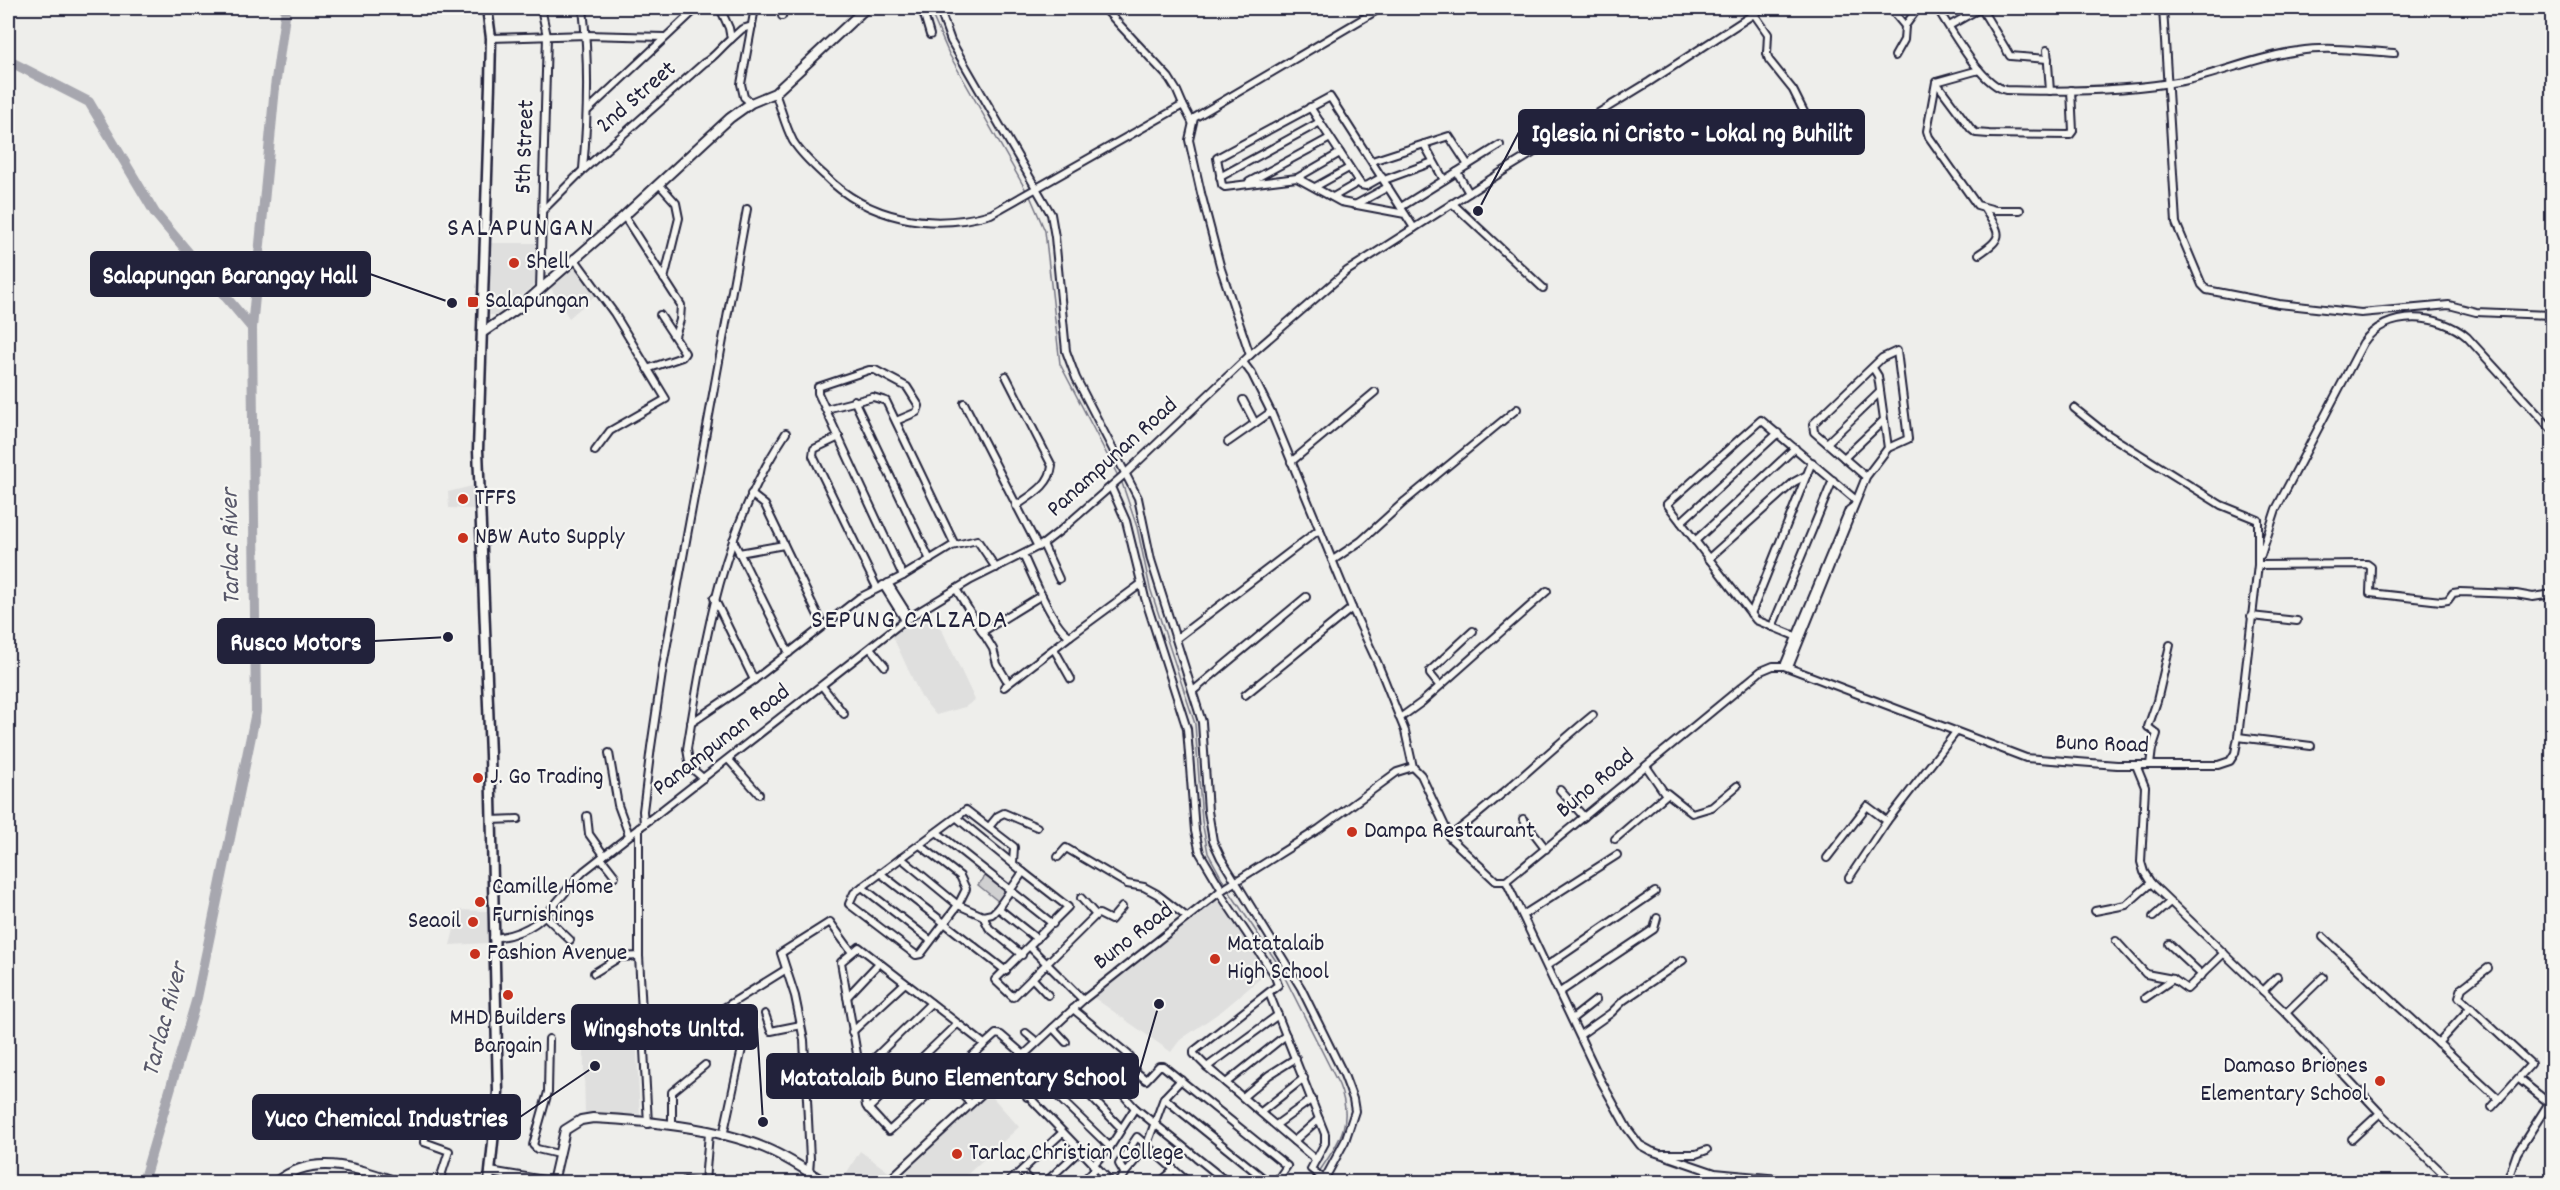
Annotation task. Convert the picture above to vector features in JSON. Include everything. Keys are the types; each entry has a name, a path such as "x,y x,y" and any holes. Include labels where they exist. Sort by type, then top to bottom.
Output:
{"highway":[{"path":"486,8 491,38 478,462 498,1092 489,1182"}],"main road":[{"path":"483,333 513,312 624,216 730,118 751,103 775,93 866,8"},
{"path":"490,1172 551,1182 565,1130 581,1120 601,1118 709,1132 764,1147 824,1182"},
{"path":"276,1182 296,1171 338,1164 397,1182"}],"street":[{"name":"5th Street","path":"540,289 548,36 541,8"},
{"path":"583,8 588,110 583,170"},
{"path":"588,110 697,8"},
{"path":"720,8 731,39"},
{"path":"751,103 744,97 741,84 755,8"},
{"path":"782,16 784,8"},
{"path":"922,8 930,35"},
{"path":"939,8 951,41 1032,191 1046,204 1053,223 1063,334 1069,362 1121,477 1138,498 1151,560 1202,722 1210,831 1216,849 1301,988 1344,1075 1353,1099 1355,1111 1345,1141 1323,1180 1313,1171 1325,1139 1304,1078 1269,993"},
{"path":"1104,8 1169,78 1192,122"},
{"path":"1250,356 1221,269 1206,214 1189,140 1192,122 1194,118 1232,94 1381,8"},
{"name":"Panampunan Road","path":"493,938 512,935 546,917 573,882 602,856 908,619 956,589 1040,545 1111,487 1243,362 1329,285 1370,255 1649,82 1763,8"},
{"path":"1890,8 1905,26"},
{"path":"1896,56 1904,40 1905,26 1918,8"},
{"path":"1937,8 1979,70 1998,89 2050,91 2167,83 2187,80 2298,51 2328,48 2394,53"},
{"path":"1949,26 1982,8 2010,56 2048,59"},
{"path":"2163,8 2176,223 2193,266 2207,290 2279,304 2345,312 2380,313 2449,305 2476,312 2553,315"},
{"path":"1754,14 1768,34 1769,60 1792,90 1817,130"},
{"name":"2nd Street","path":"543,210 583,170 704,63 711,60 716,51 742,29 752,26"},
{"path":"491,38 586,35 664,37"},
{"path":"2047,50 2050,91"},
{"path":"1936,82 1979,70"},
{"path":"1936,82 1971,129 1976,133 1989,134 2070,135 2073,131 2071,90"},
{"path":"1936,82 1927,124 1929,137 1972,199 1984,207 1995,210 2020,210"},
{"path":"775,93 794,141 811,163 847,197 879,212 913,221 968,221 991,214 1183,105"},
{"path":"1340,153 1298,178 1225,187 1220,177 1219,156 1330,97 1414,228"},
{"path":"1310,107 1349,168 1359,182 1366,186 1433,162"},
{"path":"1220,177 1320,122"},
{"path":"1372,161 1449,136 1468,165"},
{"path":"1243,185 1330,138"},
{"path":"1424,144 1444,180"},
{"path":"1401,207 1500,145"},
{"path":"1315,187 1349,168"},
{"path":"1457,172 1469,193"},
{"path":"1298,178 1333,197 1355,205 1405,214"},
{"path":"1333,197 1359,182"},
{"path":"659,184 676,203 679,218 664,279"},
{"path":"1355,205 1388,187"},
{"path":"1452,204 1543,288"},
{"path":"1978,254 1996,243 1998,238 1984,207"},
{"path":"648,1124 639,956 643,811 663,666 747,209"},
{"path":"624,216 681,305 680,320 675,336"},
{"path":"574,258 614,313 664,395 665,401 610,431 595,451"},
{"path":"647,369 684,355 684,351 660,315"},
{"path":"2258,565 2276,509 2363,343 2374,330 2412,318 2434,319 2452,325 2467,337 2553,430"},
{"path":"1787,667 1849,510 1866,477 1888,448 1907,441 1909,437 1898,353 1889,354 1813,424 1814,432 1866,477"},
{"path":"1243,362 1252,374 1271,412 1352,608 1378,664 1412,753 1413,767 1421,775 1449,837 1496,881 1506,881 1548,965 1600,1079 1627,1128 1640,1145 1714,1173 1810,1182"},
{"path":"1873,368 1878,376 1888,448"},
{"path":"896,421 917,412 919,406 907,387 875,370 818,387 818,393 903,576"},
{"path":"1006,376 1052,466 1050,477 1045,483 1016,506"},
{"path":"1291,462 1375,392"},
{"path":"1827,443 1880,392"},
{"path":"826,409 873,397 886,401 955,545"},
{"path":"854,400 930,560"},
{"path":"1243,400 1255,423"},
{"path":"964,403 1016,506 1059,579"},
{"path":"2073,408 2104,432 2221,505 2258,520 2258,565"},
{"path":"1333,560 1361,541 1405,501 1517,409"},
{"path":"1228,442 1271,412"},
{"path":"1798,637 1756,620 1750,614 1667,504 1761,420 1833,480 1854,503"},
{"path":"1844,458 1883,421"},
{"path":"703,778 688,762 687,749 714,597 732,539 751,494 761,472 786,433"},
{"path":"1681,522 1778,433"},
{"path":"839,437 814,449 813,456 882,585 908,619"},
{"path":"1695,541 1795,447"},
{"path":"1750,614 1812,462"},
{"path":"1708,559 1794,482 1807,475"},
{"path":"1772,627 1833,480"},
{"path":"1111,487 1126,521 1141,584 1187,729 1198,843 1209,871 1278,981 1277,987 1194,1051 1207,1067 1316,1160"},
{"path":"751,494 765,505 823,626"},
{"path":"1177,638 1320,529"},
{"path":"732,539 789,653"},
{"path":"691,723 754,680 859,598 903,576 955,545 977,540 996,568"},
{"path":"739,553 784,545"},
{"path":"1023,555 1042,595 1064,631 1071,636"},
{"path":"2258,565 2367,564 2371,567 2370,593 2441,601 2448,600 2453,593 2460,592 2516,594 2533,597 2553,594"},
{"name":"Buno Road","path":"1506,881 1761,671 1773,666 1787,667 2015,755 2036,760 2136,765 2226,763 2233,758 2238,737 2258,565"},
{"path":"1004,687 1141,584"},
{"path":"956,589 982,632 1006,679"},
{"path":"1400,718 1547,591"},
{"path":"982,632 1042,595"},
{"path":"714,597 754,680"},
{"path":"1193,691 1306,597"},
{"path":"1245,695 1352,608"},
{"path":"2252,616 2297,621"},
{"path":"1440,685 1430,671 1473,631"},
{"path":"2150,765 2152,747 2157,734 2148,727 2157,701 2170,645"},
{"path":"870,648 885,666"},
{"path":"1054,649 1071,679"},
{"path":"822,686 844,714"},
{"path":"1449,837 1508,791 1559,743 1593,716"},
{"path":"1849,878 1887,821 1956,732"},
{"path":"2238,737 2311,746"},
{"path":"609,753 618,805 629,835"},
{"path":"728,759 759,794"},
{"path":"2136,765 2145,787 2141,862 2151,883 2286,1013 2380,1113 2452,1182"},
{"path":"1646,766 1667,793 1692,813 1712,807 1737,786"},
{"name":"Buno Road","path":"887,1182 1083,1000 1221,891 1235,880 1319,829 1397,772 1413,767"},
{"path":"1560,789 1584,817"},
{"path":"1615,839 1665,798 1667,793"},
{"path":"1827,858 1868,806 1887,821"},
{"path":"920,845 964,880 965,894 921,954 916,955 849,904 852,896 880,873 968,811 1014,847 1013,863"},
{"path":"989,827 998,816 1004,813 1037,827"},
{"path":"587,816 589,834 615,876"},
{"path":"957,818 1068,905 1053,924 995,981 1013,997 1096,915"},
{"path":"491,820 518,819"},
{"path":"1523,819 1546,849"},
{"path":"938,833 1053,924"},
{"path":"1058,857 1063,850 1067,849 1127,884 1144,887 1188,918"},
{"path":"1523,915 1617,855"},
{"path":"901,858 958,905 983,916 992,914 998,908 1023,872"},
{"path":"880,873 1006,971"},
{"path":"2095,911 2129,903 2151,883"},
{"path":"862,887 930,940"},
{"path":"1548,965 1655,892"},
{"path":"1081,898 1096,915 1099,914 1111,920 1122,907"},
{"path":"2152,917 2170,902"},
{"path":"998,908 1037,939"},
{"path":"983,916 989,928 1022,955"},
{"path":"546,917 570,940"},
{"path":"1560,992 1654,929 1657,918"},
{"path":"804,1182 809,1172 807,1064 795,996 781,959 782,951 830,922 852,951"},
{"path":"2323,937 2499,1099"},
{"path":"2116,941 2146,974 2173,979 2187,989 2224,953"},
{"path":"2169,944 2202,975"},
{"path":"983,1043 859,946 841,964 868,1109 890,1131 983,1043 998,1034 1023,1054"},
{"path":"1030,947 1083,1000"},
{"path":"594,973 620,957 639,956"},
{"path":"1580,1035 1611,1013 1624,1000 1683,960"},
{"path":"847,997 879,963"},
{"path":"2487,968 2460,991 2459,996 2530,1062 2531,1067 2492,1107"},
{"path":"690,1021 698,1023 785,970"},
{"path":"2263,992 2277,977"},
{"path":"2286,1013 2323,977"},
{"path":"1032,978 1048,995"},
{"path":"2145,998 2173,979"},
{"path":"852,1032 905,983"},
{"path":"1572,1019 1596,1000"},
{"path":"860,1072 932,1003"},
{"path":"2438,1043 2471,1007"},
{"path":"1073,1009 1130,1056"},
{"path":"765,1014 771,1031 801,1025"},
{"path":"1207,1067 1278,1015"},
{"path":"676,1042 710,1026 708,1017"},
{"path":"868,1109 957,1024"},
{"path":"1053,1028 1066,1042"},
{"path":"1026,1032 1037,1042"},
{"path":"1226,1083 1286,1035"},
{"path":"549,1039 548,1092 533,1145 537,1149 558,1154"},
{"path":"723,1136 743,1044"},
{"path":"1243,1097 1269,1075 1296,1058"},
{"path":"1027,1097 1070,1075 1091,1059 1134,1108 1227,1182"},
{"path":"672,1126 672,1092 705,1065"},
{"path":"1110,1080 1124,1066 1146,1080 1161,1066 1287,1166 1276,1182"},
{"path":"1070,1075 1121,1128"},
{"path":"946,1078 970,1103"},
{"path":"1011,1078 1111,1182"},
{"path":"1261,1112 1304,1078"},
{"path":"2507,1182 2517,1153 2551,1100 2518,1079"},
{"path":"1118,1182 1146,1147 1164,1098 1181,1080"},
{"path":"1047,1086 1110,1147"},
{"path":"1164,1098 1268,1182"},
{"path":"1276,1125 1312,1100"},
{"path":"1082,1182 1110,1147 1134,1108"},
{"path":"2352,1139 2380,1113"},
{"path":"1294,1141 1319,1119"},
{"path":"428,1126 424,1142 449,1151 439,1182"},
{"path":"705,1182 709,1132"},
{"path":"1009,1182 1062,1133"},
{"path":"1125,1174 1119,1164 1137,1137 1188,1182"},
{"path":"1659,1154 1696,1154 1707,1150"},
{"path":"1046,1182 1079,1151"},
{"path":"1160,1182 1174,1170"},
{"path":"1021,1172 1031,1182"},
{"path":"685,1181 698,1182"}],"shaded area":[{"name":"Shell","path":"491,243 537,243 537,283 498,315 489,315"},
{"path":"576,262 597,294 569,318 549,285"},
{"path":"472,486 473,509 449,508 448,492"},
{"path":"927,612 942,630 975,700 965,707 936,715 921,697 892,635"},
{"path":"988,873 1009,890 999,902 978,885"},
{"path":"1216,899 1231,912 1267,973 1223,1010 1180,1040 1171,1052 1093,997"},
{"path":"459,910 487,911 489,943 450,945"},
{"path":"583,1029 636,1031 640,1117 585,1114"},
{"name":"Tarlac Christian College","path":"988,1092 1019,1127 959,1182 896,1182"},
{"path":"860,1151 893,1175 886,1182 841,1182"}],"waterway":[{"name":"Tarlac River","path":"143,1182 197,998 256,712 252,328 275,87 286,8"},
{"path":"929,8 949,54 1027,192"},
{"path":"8,64 11,62 89,102 155,213 252,328"},
{"path":"1030,196 1045,231 1060,364 1118,476"},
{"path":"1121,480 1137,527 1150,588 1195,724 1202,821 1208,853 1225,884"},
{"path":"1229,891 1278,964 1339,1085 1343,1098 1345,1121 1339,1140 1319,1172"},
{"path":"1312,1182 1316,1176"}],"place":[{"name":"Iglesia ni Cristo - Lokal ng Buhilit","path":"1478,211"},
{"name":"Shell","path":"514,263"},
{"name":"Salapungan","path":"473,302"},
{"name":"Salapungan Barangay Hall","path":"452,303"},
{"name":"TFFS","path":"463,499"},
{"name":"NBW Auto Supply","path":"463,538"},
{"name":"Rusco Motors","path":"448,637"},
{"name":"J. Go Trading","path":"478,778"},
{"name":"Dampa Restaurant","path":"1352,832"},
{"name":"Camille Home Furnishings","path":"480,902"},
{"name":"Seaoil","path":"473,922"},
{"name":"Fashion Avenue","path":"475,954"},
{"name":"Matatalaib High School","path":"1215,959"},
{"name":"MHD Builders Bargain","path":"508,995"},
{"name":"Matatalaib Buno Elementary School","path":"1159,1004"},
{"name":"Yuco Chemical Industries","path":"595,1066"},
{"name":"Damaso Briones Elementary School","path":"2380,1081"},
{"name":"Wingshots Unltd.","path":"763,1122"},
{"name":"Tarlac Christian College","path":"957,1154"}],"district":[{"name":"SALAPUNGAN","path":"521,229"},
{"name":"SEPUNG CALZADA","path":"910,621"}]}
